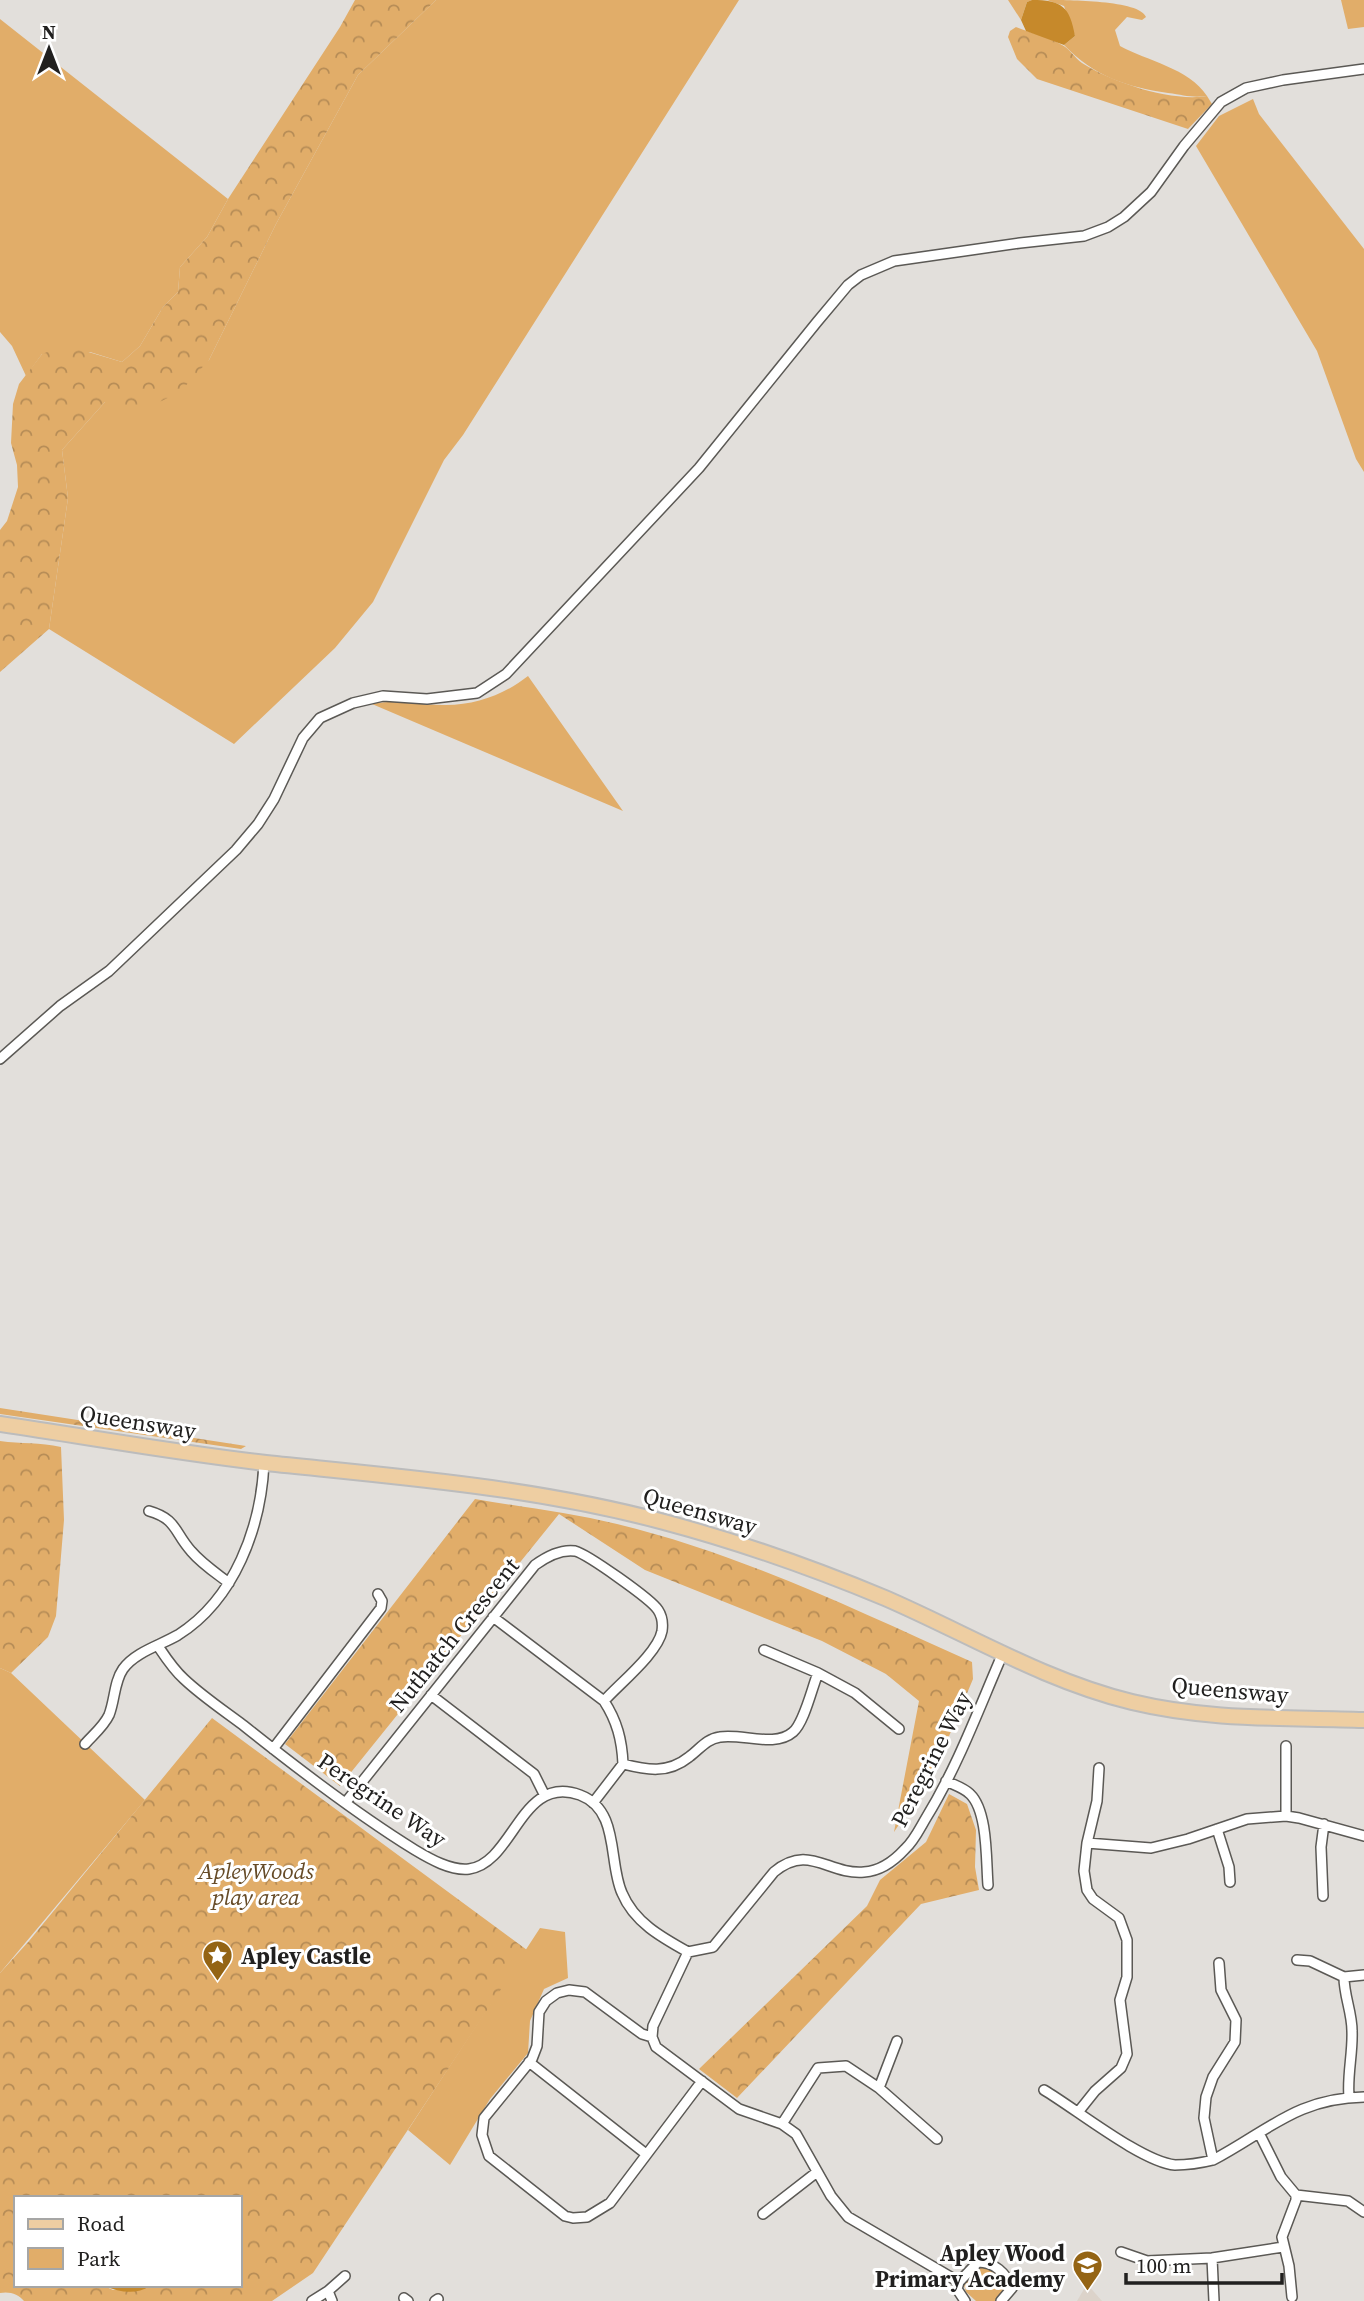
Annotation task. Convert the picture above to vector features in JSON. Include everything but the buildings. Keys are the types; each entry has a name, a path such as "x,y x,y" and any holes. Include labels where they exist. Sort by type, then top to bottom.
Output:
{"main road":[{"name":"Queensway","path":"0,1424 264,1463 499,1488 569,1500 663,1522 826,1574 886,1598 1050,1674 1130,1702 1180,1711 1259,1719 1364,1720"}],"street":[{"path":"0,1059 60,1006 109,971 236,850 258,824 274,799 303,738 320,718 353,703 383,696 427,699 453,698 477,693 506,674 699,468 848,285 861,275 894,261 1084,236 1108,227 1124,217 1151,192 1221,102 1236,93 1283,80 1364,69"},
{"path":"85,1744 109,1714 124,1668 136,1657 196,1622 229,1583 247,1547 254,1523 264,1463"},
{"path":"149,1511 163,1515 171,1521 189,1550 229,1583"},
{"name":"Nuthatch Crescent","path":"346,1802 535,1565 547,1557 570,1551 585,1555 652,1603 661,1617 663,1625 656,1646 604,1701"},
{"path":"273,1749 381,1608 382,1601 377,1594"},
{"path":"493,1617 604,1701 618,1729 623,1764 593,1802"},
{"name":"Peregrine Way","path":"158,1646 169,1664 185,1680 273,1749 417,1851 460,1870 473,1869 487,1861 524,1814 545,1796"},
{"path":"764,1650 818,1673 855,1693 900,1729"},
{"name":"Peregrine Way","path":"688,1952 713,1947 774,1872 783,1865 813,1859 840,1870 868,1872 893,1860 907,1847 946,1781 972,1728 1003,1653"},
{"path":"623,1764 661,1771 688,1758 713,1738 737,1735 765,1739 780,1738 793,1733 799,1725 818,1673"},
{"path":"431,1695 534,1774 545,1796 570,1792 593,1802 608,1824 616,1874 622,1894 635,1915 656,1934 688,1952 653,2026 652,2037 656,2047 739,2109 782,2124 796,2134 831,2196 848,2217 959,2282"},
{"path":"1286,1746 1286,1816"},
{"path":"1079,2111 1095,2091 1121,2068 1127,2054 1120,2000 1127,1977 1127,1940 1119,1918 1093,1899 1087,1890 1084,1871 1087,1843 1097,1801 1099,1768"},
{"path":"946,1781 970,1794 978,1807 983,1824 988,1885"},
{"path":"1087,1843 1151,1848 1247,1819 1286,1816 1364,1836"},
{"path":"1323,1896 1321,1847 1324,1824"},
{"path":"1217,1829 1229,1867 1230,1882"},
{"path":"1297,1960 1310,1961 1344,1977 1364,1975"},
{"path":"1213,2160 1203,2118 1206,2097 1213,2077 1235,2042 1236,2031 1236,2020 1221,1990 1219,1963"},
{"path":"1344,1977 1352,2030 1348,2064 1349,2097"},
{"path":"652,2037 642,2035 585,1992 569,1990 557,1993 542,2006 538,2018 537,2046 529,2062 484,2118 483,2142 496,2162 565,2216 587,2217 610,2203 702,2081"},
{"path":"879,2088 897,2041"},
{"path":"529,2062 646,2154"},
{"path":"782,2124 818,2068 846,2066 879,2088 937,2139"},
{"path":"1044,2090 1146,2156 1174,2165 1213,2160 1307,2106 1349,2097 1364,2097"},
{"path":"1259,2133 1281,2177 1296,2194 1348,2201 1364,2212"},
{"path":"763,2214 817,2172"},
{"path":"1292,2297 1289,2266 1282,2237 1296,2194"},
{"path":"1121,2252 1147,2261 1212,2258 1283,2247"},
{"path":"1212,2258 1213,2301"},
{"path":"965,2301 957,2289 959,2282 978,2262 987,2262 1007,2276 1012,2288 1001,2301"},
{"path":"312,2301 345,2276"},
{"path":"328,2291 331,2301"}],"shaded area":[{"path":"1027,2 1051,2 1063,7 1070,18 1075,36 1064,45 1026,31 1021,20"},
{"name":"Apley Wood Primary Academy","path":"1087,2284 1102,2301 1077,2301"},
{"path":"107,2287 148,2287 140,2291 114,2290"}],"green space":[{"path":"355,0 436,0 358,75 276,224 209,360 180,392 139,412 105,402 62,450 68,498 49,629 0,672 0,530 7,521 18,487 17,465 11,443 13,404 19,384 42,354 65,345 122,362 140,346 163,307 178,292 180,267 207,237 228,199"},
{"path":"436,0 739,0 463,435 444,460 373,602 335,648 234,744 49,629 68,498 62,450 105,402 209,360 276,224 358,75"},
{"path":"1008,0 1032,0 1027,2 1021,20"},
{"path":"1047,0 1102,2 1141,11 1146,17 1142,20 1127,17 1115,30 1120,46 1190,78 1207,96 1188,96 1138,87 1087,65 1064,45 1075,36 1064,6"},
{"path":"1341,0 1364,0 1364,27 1348,29"},
{"path":"0,19 228,199 207,237 180,267 178,292 163,307 140,346 122,362 90,352 42,354 26,376 12,346 0,332"},
{"path":"1016,27 1057,42 1082,63 1126,84 1177,96 1207,96 1212,104 1188,129 1037,79 1017,59 1008,37 1010,31"},
{"path":"1253,99 1259,114 1364,249 1364,472 1356,459 1317,351 1196,146 1219,116"},
{"path":"528,676 623,811 372,704 466,704 499,694"},
{"path":"0,1408 246,1446 241,1449 0,1414"},
{"path":"0,1441 61,1447 64,1520 56,1616 48,1637 11,1673 0,1668"},
{"path":"475,1499 600,1520 663,1536 798,1585 972,1662 973,1679 934,1772 894,1832 919,1701 886,1674 822,1641 645,1570 559,1514 340,1786 285,1744"},
{"path":"0,1668 11,1673 145,1800 0,1973"},
{"name":"ApleyWoods play area","path":"212,1718 527,1950 313,2273 272,2301 24,2301 14,2294 0,2293 0,1973"},
{"path":"949,1794 967,1804 976,1830 975,1867 979,1890 921,1904 737,2098 699,2069 867,1906 880,1880 926,1842"},
{"path":"540,1928 565,1932 568,1978 544,1989 530,2021 528,2053 490,2099 450,2165 408,2130"},
{"path":"986,2265 1005,2281 1006,2287 995,2301 976,2301 966,2292 964,2285 980,2266"}],"place":[{"name":"Apley Castle","path":"218,1983"},
{"name":"Apley Wood Primary Academy","path":"1088,2293"}]}
